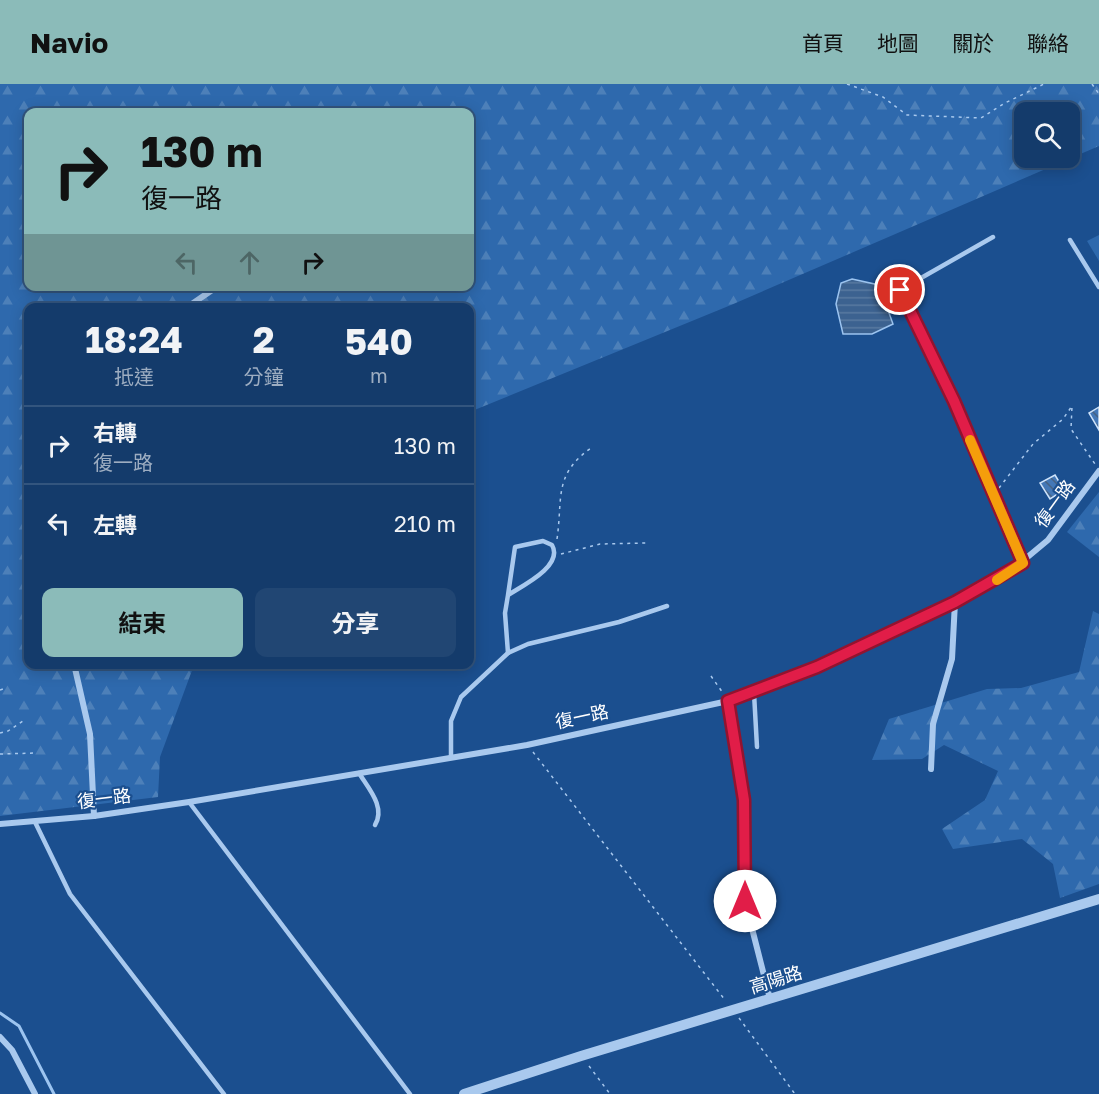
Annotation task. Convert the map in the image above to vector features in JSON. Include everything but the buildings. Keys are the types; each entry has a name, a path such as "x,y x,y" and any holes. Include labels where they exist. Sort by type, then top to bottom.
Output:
{"street":[{"path":"193,303 211,291"},
{"name":"復一路","path":"0,824 94,816 451,758 728,701 754,693 817,667 955,602 1023,563 1048,540 1099,470"},
{"path":"931,769 933,724 952,659 955,602"},
{"path":"75,669 90,734 94,816"},
{"path":"728,701 744,800 745,901 770,999"},
{"name":"高陽路","path":"464,1094 581,1056 1099,899"},
{"path":"0,1037 12,1050 35,1094"}],"lane":[{"path":"993,237 900,290 954,401 1023,563"},
{"path":"1070,240 1099,287"},
{"path":"508,595 545,570 554,555 555,549 552,545 543,541 515,547 505,613 508,653"},
{"path":"451,758 451,721 461,697 508,653 528,644 620,622 667,606"},
{"path":"754,693 757,747"},
{"path":"359,773 378,806 378,819 375,825"},
{"path":"189,802 410,1094"},
{"path":"35,822 70,894 224,1094"}],"path":[{"path":"847,84 883,97 907,115 981,118 1005,103 1044,84"},
{"path":"1092,84 1099,94"},
{"path":"994,496 1033,444 1063,419 1072,406 1071,429 1099,470"},
{"path":"555,549 560,490 564,477 569,467 591,448"},
{"path":"554,555 600,544 646,543"},
{"path":"711,676 728,701"},
{"path":"0,733 8,731 26,719"},
{"path":"527,744 795,1094"},
{"path":"0,754 38,753"},
{"path":"581,1056 610,1094"}],"green space":[{"path":"0,84 1099,84 1099,146 1080,154 1080,102 1014,102 1014,168 1048,168 731,305 474,410 474,303 24,303 24,669 193,669 160,757 158,797 0,816"},
{"path":"1099,235 1099,261 1087,241"},
{"path":"1099,492 1099,557 1067,532"},
{"path":"1093,611 1099,614 1099,884 1060,898 1053,864 1022,839 953,849 942,829 985,800 998,771 944,745 922,759 872,760 889,719 987,689 1021,688 1079,672"}],"shaded area":[{"path":"852,279 879,285 893,324 872,334 843,334 836,304 841,283"}],"waterway":[{"path":"0,1013 19,1026 54,1094"}],"slow traffic":[{"path":"970,440 1023,563 997,580"}],"route":[{"path":"745,901 744,800 735,756 728,701 786,681 817,667 955,602 1006,575 1023,563 954,401 900,290"}]}
